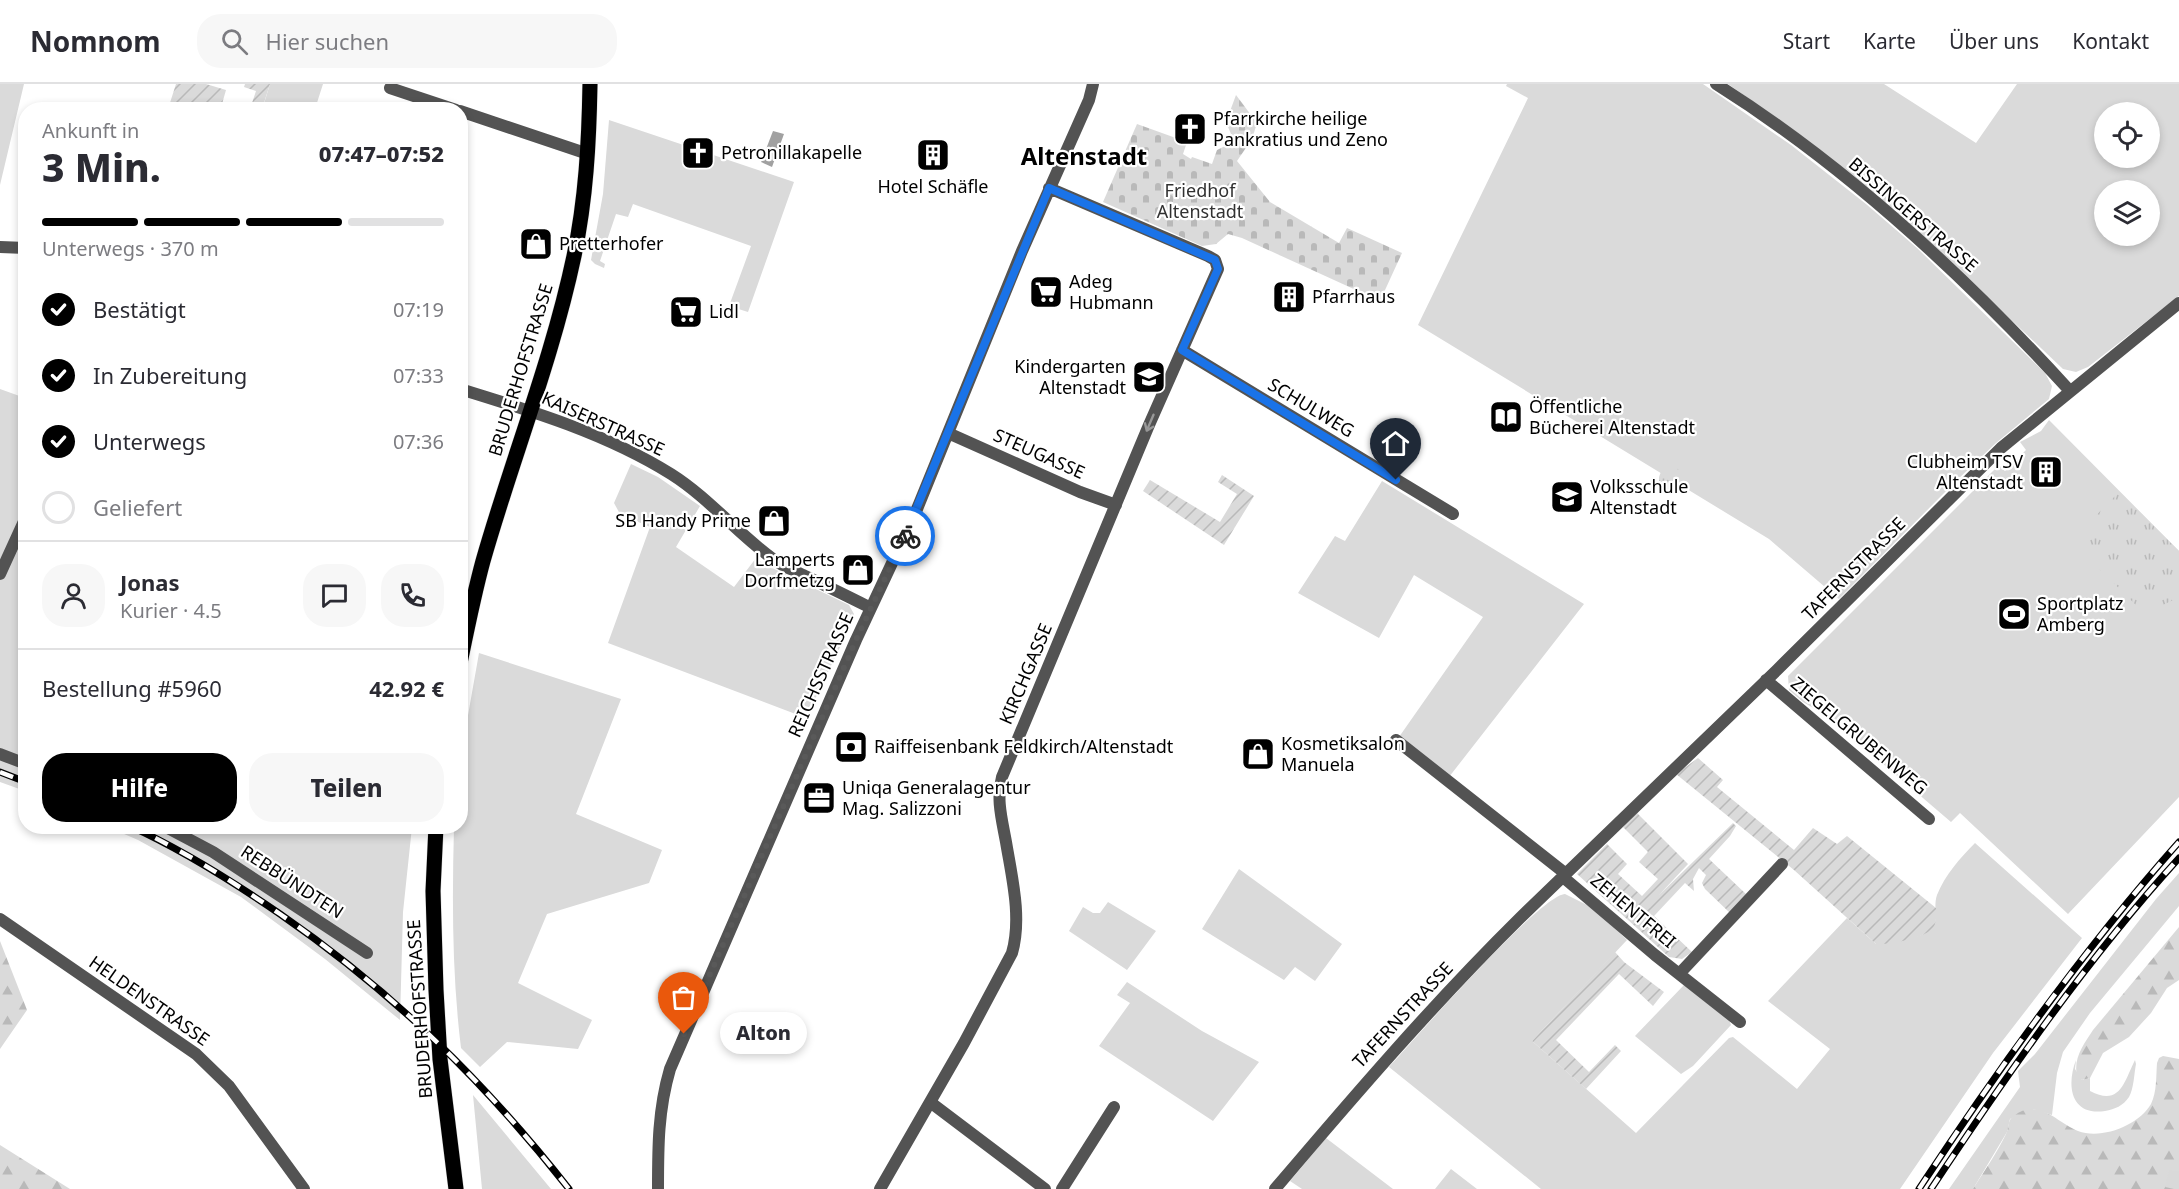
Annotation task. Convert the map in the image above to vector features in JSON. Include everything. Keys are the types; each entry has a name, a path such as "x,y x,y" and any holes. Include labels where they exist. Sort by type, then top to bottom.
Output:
{"main road":[{"name":"BRUDERHOFSTRASSE","path":"468,628 483,562 531,412 574,255 585,193 590,84"},
{"name":"BRUDERHOFSTRASSE","path":"436,834 433,891 436,1002 440,1059 456,1189"}],"street":[{"name":"REICHSSTRASSE","path":"658,1189 658,1135 662,1098 670,1069 871,608 915,514 1049,188 1089,100 1093,84"},
{"name":"BISSINGERSTRASSE","path":"1716,84 1794,138 1879,206 1970,290 2070,391"},
{"path":"390,88 432,102"},
{"path":"468,114 588,154"},
{"name":"KIRCHGASSE","path":"880,1189 1012,953 1015,941 1016,909 999,787 1116,505 1215,277 1218,264 1209,256 1049,188"},
{"path":"0,247 18,248"},
{"name":"TAFERNSTRASSE","path":"1275,1189 1376,1070 1488,949 2001,448 2179,303"},
{"name":"SCHULWEG","path":"1182,350 1453,514"},
{"name":"KAISERSTRASSE","path":"468,392 531,412 612,444 672,475 707,501 758,548 776,561 871,608"},
{"name":"STEUGASSE","path":"948,433 1080,492 1116,505"},
{"path":"0,574 18,535"},
{"name":"ZIEGELGRUBENWEG","path":"1766,680 1929,819"},
{"path":"1396,740 1565,875"},
{"path":"0,754 18,761"},
{"name":"REBBÜNDTEN","path":"179,834 213,852 366,953"},
{"name":"ZEHENTFREI","path":"1680,973 1782,864"},
{"name":"ZEHENTFREI","path":"1565,875 1655,955 1740,1022"},
{"name":"HELDENSTRASSE","path":"0,919 196,1054 229,1086 304,1189"},
{"path":"930,1102 1045,1189"},
{"path":"1062,1189 1114,1107"}],"green space":[{"path":"0,84 24,84 18,102 0,185"},
{"path":"176,84 206,84 226,90 223,102 170,102"},
{"path":"245,84 270,84 264,102 252,102 256,91 244,87"},
{"path":"270,84 323,84 317,102 264,102"},
{"path":"1507,84 1703,84 1791,145 1917,248 2045,373 2052,386 2049,399 1996,443 1956,481 1839,599 1769,539 1418,325 1528,98 1506,86"},
{"path":"1728,84 1884,84 1976,143 2017,84 2179,84 2179,296 2088,367 2076,372 2063,369 1984,294 1798,133"},
{"name":"Friedhof Altenstadt","path":"1236,95 1257,123 1252,139 1237,161 1270,202 1339,243 1347,228 1402,253 1380,301 1242,238 1228,234 1216,244 1202,246 1103,202 1137,124 1187,142 1183,154 1191,159 1192,157 1212,164 1217,150 1227,145 1231,134 1226,122"},
{"path":"609,120 794,182 748,312 729,306 751,246 633,204 628,217 616,214 600,261 605,264 604,268 591,260 603,194"},
{"path":"0,389 18,395 18,788 0,782"},
{"name":"Sportplatz Amberg","path":"2049,420 2179,551 2179,797 2068,914 1960,813 1951,822 1827,716 1803,702 1789,690 1788,676 1999,465 2005,471 2026,450 2020,442 2041,431"},
{"path":"631,464 658,477 700,506 676,547 734,587 756,558 849,605 854,614 853,620 806,718 608,643 650,527 620,514 614,503"},
{"path":"1671,467 1676,468 1682,474 1682,484 1676,490 1671,491 1666,490 1660,484 1659,479 1660,474 1666,468"},
{"path":"1222,475 1254,496 1224,545 1143,491 1150,480 1220,522 1237,494 1218,482"},
{"path":"1382,481 1584,604 1449,777 1399,737 1483,617 1414,575 1379,638 1298,593 1335,536 1345,541"},
{"path":"2119,492 2179,551 2179,597 2145,614 2071,541"},
{"path":"479,653 621,699 576,814 662,850 649,883 547,914 518,983 592,1020 578,1049 507,1042 480,1067 461,1048 454,965 454,834 468,834 468,715"},
{"path":"1698,758 1723,780 1717,787 1794,850 1813,828 1837,844 1847,836 1936,908 1936,921 1933,928 1923,935 1906,940 1876,944 1794,870 1676,774"},
{"path":"1637,813 1688,864 1659,895 1733,823 1736,826 1709,859 1746,894 1730,913 1705,889 1702,883 1706,875 1699,868 1693,879 1694,891 1685,883 1654,916 1692,952 1682,959 1669,957 1577,874 1607,844 1627,864 1618,874 1642,896 1658,879 1639,862 1648,852 1623,827"},
{"path":"124,834 411,834 403,912 400,1020 325,959 241,897"},
{"path":"1975,843 2082,938 1993,1053 1900,1189 1541,1189 1389,1067 1505,942 1551,901 1565,894 1593,908 1627,940 1532,1041 1636,1133 1729,1038 1733,1037 1797,1089 1830,1049 1768,1001 1847,918 1876,944 1926,933 1934,925 1936,900 1940,888 1953,867"},
{"path":"1239,869 1342,944 1315,981 1295,967 1284,980 1202,929"},
{"path":"2179,873 2179,906 2090,1013 2063,1052 2057,1073 2052,1115 2033,1109 2010,1119 2007,1132 1973,1189 1949,1189 2020,1087 2018,1071 2035,1054 2156,899"},
{"path":"1108,902 1156,931 1127,970 1069,931 1083,907 1093,913 1100,913"},
{"path":"2179,927 2179,980 2167,988 2151,1013 2129,1037 2103,1053 2090,1078 2082,1080 2077,1076 2076,1069 2080,1052 2086,1041"},
{"path":"0,941 27,1010 0,1049"},
{"path":"1615,952 1624,962 1664,992 1653,1006 1619,974 1556,1040 1589,1072 1615,1045 1621,1051 1586,1089 1532,1041"},
{"path":"1127,982 1202,1031 1259,1062 1213,1121 1099,1046 1130,1003 1117,995"},
{"path":"1684,985 1729,1020 1731,1025 1693,1066 1681,1074 1635,1036"},
{"path":"2163,1056 2179,1059 2179,1189 1973,1189 1995,1155 2007,1132 2010,1120 2020,1112 2036,1109 2078,1131 2098,1134 2119,1129 2138,1118 2151,1104 2156,1084 2157,1063"},
{"path":"2076,1060 2075,1069 2082,1080 2090,1078 2090,1091 2108,1096 2120,1090 2135,1060 2134,1081 2127,1100 2105,1111 2085,1109 2078,1104 2072,1089"},
{"path":"473,1095 551,1189 482,1189"},
{"path":"1326,1138 1393,1189 1302,1189 1290,1181"},
{"path":"0,1145 70,1189 0,1189"},
{"path":"1451,1169 1477,1189 1435,1189"}],"shaded area":[{"path":"773,131 784,134 772,167 761,162"}],"tunnel":[{"path":"2174,1189 2179,1167"}],"railway":[{"path":"0,772 18,779"},
{"path":"148,834 207,867 280,914 361,975 399,1007 435,1040 504,1111 569,1189"},
{"path":"1919,1189 1979,1099 2075,968 2179,842"},
{"path":"1931,1189 1988,1104 2080,977 2179,858"}],"way so far":[{"path":"684,1034 856,640 905,536"}],"place":[{"name":"Pfarrkirche heilige Pankratius und Zeno","path":"1190,129"},
{"name":"Petronillakapelle","path":"698,153"},
{"name":"Hotel Schäfle","path":"933,155"},
{"name":"Pretterhofer","path":"536,244"},
{"name":"Adeg Hubmann","path":"1046,292"},
{"name":"Pfarrhaus","path":"1289,297"},
{"name":"Lidl","path":"686,312"},
{"name":"Kindergarten Altenstadt","path":"1149,377"},
{"name":"Öffentliche Bücherei Altenstadt","path":"1506,417"},
{"name":"Clubheim TSV Altenstadt","path":"2046,472"},
{"name":"Volksschule Altenstadt","path":"1567,497"},
{"name":"SB Handy Prime","path":"774,521"},
{"name":"Lamperts Dorfmetzg","path":"858,570"},
{"name":"Sportplatz Amberg","path":"2014,614"},
{"name":"Raiffeisenbank Feldkirch/Altenstadt","path":"851,747"},
{"name":"Kosmetiksalon Manuela","path":"1258,754"},
{"name":"Uniqa Generalagentur Mag. Salizzoni","path":"819,798"},
{"name":"Alton","path":"684,1034"}],"district":[{"name":"Altenstadt","path":"1084,157"}],"route":[{"path":"905,536 1049,188 1215,260 1218,269 1182,350 1396,480"}]}
